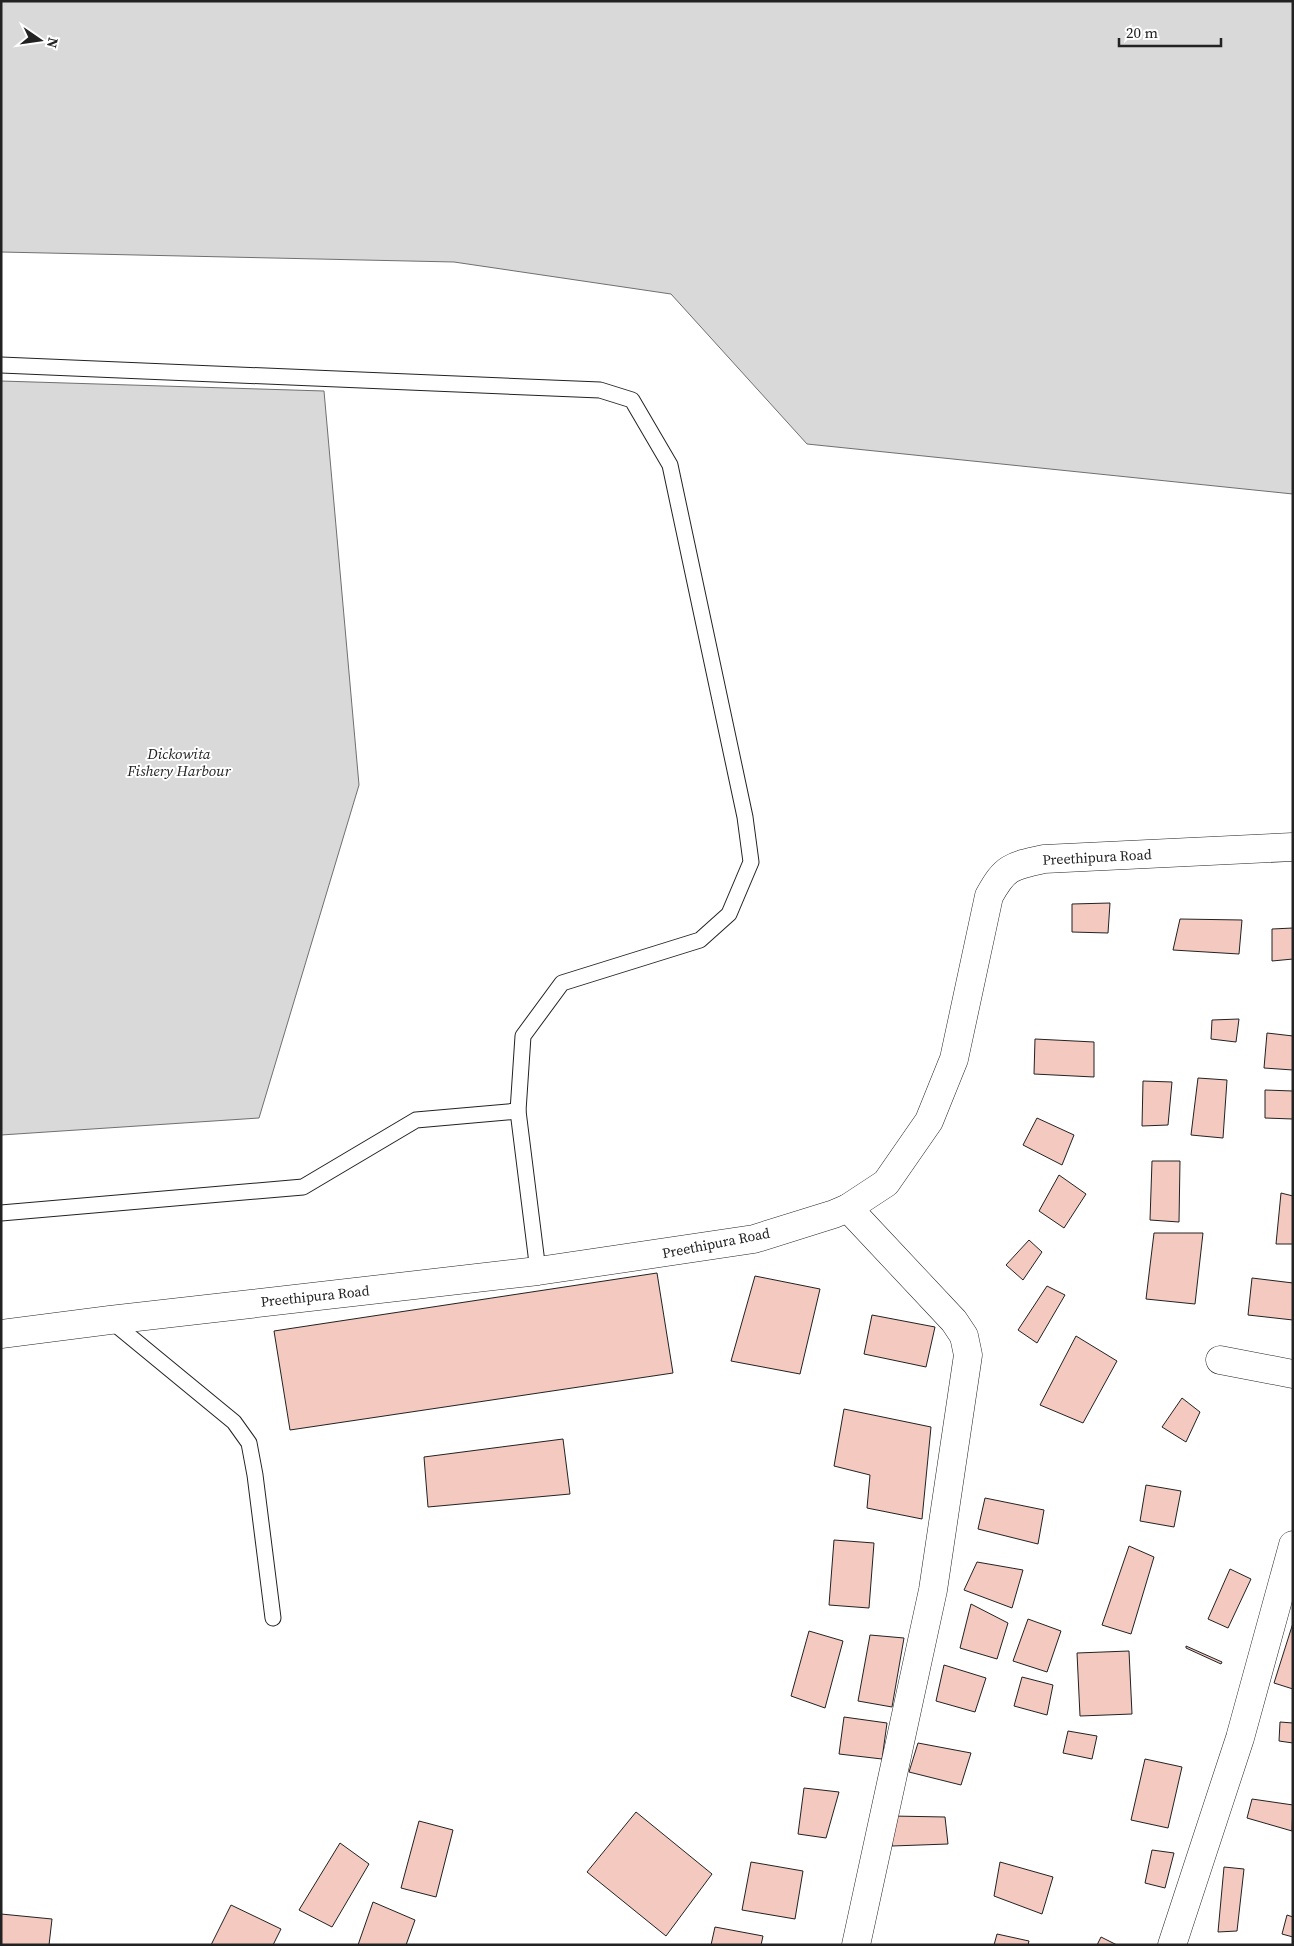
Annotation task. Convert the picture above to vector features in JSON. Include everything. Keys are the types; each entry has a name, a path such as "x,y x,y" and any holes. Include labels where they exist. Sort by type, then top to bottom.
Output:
{"street":[{"name":"Preethipura Road","path":"1,1334 538,1271 754,1239 834,1214 848,1208 886,1183 929,1121 954,1059 989,896 999,878 1009,868 1044,859 1293,847"},
{"path":"848,1208 954,1321 964,1336 968,1355 933,1590 856,1945"},
{"path":"1220,1360 1293,1374"},
{"path":"1172,1945 1240,1738 1293,1545"}],"lane":[{"path":"1,365 600,390 632,400 670,465 745,817 751,862 729,914 700,940 562,984 523,1036 518,1111 538,1271"},
{"path":"1,1213 303,1187 416,1120 518,1111"},
{"path":"110,1320 234,1422 249,1443 255,1475 273,1618"}],"water":[{"path":"1,1 1293,1 1293,494 807,444 671,294 454,262 1,252"},
{"name":"Dickowita Fishery Harbour","path":"1,381 324,391 359,785 259,1118 1,1135"}],"building":[{"path":"1110,903 1108,933 1072,932 1072,904"},
{"path":"1180,919 1242,920 1239,954 1173,950"},
{"path":"1293,928 1293,959 1272,961 1272,929"},
{"path":"1239,1019 1236,1042 1211,1039 1212,1020"},
{"path":"1267,1033 1293,1036 1293,1070 1264,1068"},
{"path":"1035,1039 1094,1042 1094,1077 1034,1074"},
{"path":"1198,1078 1227,1080 1223,1138 1191,1135"},
{"path":"1143,1081 1172,1082 1168,1125 1142,1126"},
{"path":"1265,1090 1293,1091 1293,1119 1265,1118"},
{"path":"1037,1118 1074,1135 1062,1165 1023,1145"},
{"path":"1152,1161 1180,1161 1179,1222 1150,1220"},
{"path":"1059,1175 1086,1194 1064,1228 1039,1211"},
{"path":"1281,1193 1293,1196 1293,1244 1276,1244"},
{"path":"1154,1233 1203,1233 1195,1304 1146,1299"},
{"path":"1029,1240 1042,1252 1023,1280 1006,1265"},
{"path":"657,1273 673,1373 290,1430 274,1331"},
{"path":"755,1276 820,1289 800,1374 731,1361"},
{"path":"1252,1278 1293,1283 1293,1320 1248,1315"},
{"path":"1047,1286 1065,1295 1037,1343 1018,1330"},
{"path":"872,1315 935,1327 926,1367 864,1354"},
{"path":"1076,1336 1117,1361 1083,1423 1040,1405"},
{"path":"1182,1398 1200,1412 1186,1442 1162,1427"},
{"path":"844,1409 931,1427 922,1519 867,1508 870,1475 834,1466"},
{"path":"563,1439 570,1494 428,1507 424,1457"},
{"path":"1146,1485 1181,1491 1174,1527 1140,1521"},
{"path":"985,1498 1044,1510 1038,1544 978,1529"},
{"path":"834,1540 874,1543 869,1608 829,1605"},
{"path":"1129,1546 1154,1557 1131,1634 1102,1625"},
{"path":"977,1562 1023,1570 1012,1608 964,1590"},
{"path":"1230,1569 1251,1579 1228,1628 1208,1619"},
{"path":"971,1604 1008,1623 997,1659 960,1648"},
{"path":"1028,1619 1061,1631 1047,1672 1013,1661"},
{"path":"1293,1623 1293,1689 1274,1683"},
{"path":"809,1631 843,1641 825,1708 791,1696"},
{"path":"870,1635 904,1638 892,1707 858,1701"},
{"path":"1186,1646 1222,1662 1221,1664 1186,1648"},
{"path":"1129,1651 1132,1714 1080,1716 1077,1653"},
{"path":"944,1665 986,1678 975,1712 936,1701"},
{"path":"1022,1677 1053,1685 1047,1715 1014,1706"},
{"path":"844,1717 887,1723 882,1759 839,1754"},
{"path":"1280,1722 1293,1723 1293,1743 1279,1741"},
{"path":"1068,1731 1097,1736 1092,1759 1063,1753"},
{"path":"918,1743 971,1753 961,1785 909,1772"},
{"path":"1145,1759 1182,1767 1168,1828 1131,1820"},
{"path":"804,1788 839,1792 826,1838 798,1834"},
{"path":"1252,1799 1293,1805 1292,1831 1247,1818"},
{"path":"636,1812 712,1874 666,1936 587,1872"},
{"path":"892,1816 945,1817 948,1844 892,1846"},
{"path":"419,1821 453,1830 436,1897 401,1888"},
{"path":"340,1843 369,1864 332,1927 299,1910"},
{"path":"1152,1850 1174,1853 1165,1888 1145,1883"},
{"path":"751,1862 803,1871 795,1919 742,1910"},
{"path":"1000,1862 1053,1877 1042,1914 994,1896"},
{"path":"1224,1867 1244,1869 1237,1931 1218,1932"},
{"path":"373,1902 415,1920 406,1945 358,1945"},
{"path":"231,1905 281,1929 273,1945 211,1945"},
{"path":"1,1914 52,1919 49,1945 1,1945"},
{"path":"1287,1915 1293,1917 1293,1937 1282,1934"},
{"path":"715,1927 763,1936 761,1945 711,1945"},
{"path":"997,1934 1029,1941 1028,1945 994,1945"},
{"path":"1101,1937 1117,1945 1097,1945"}]}
